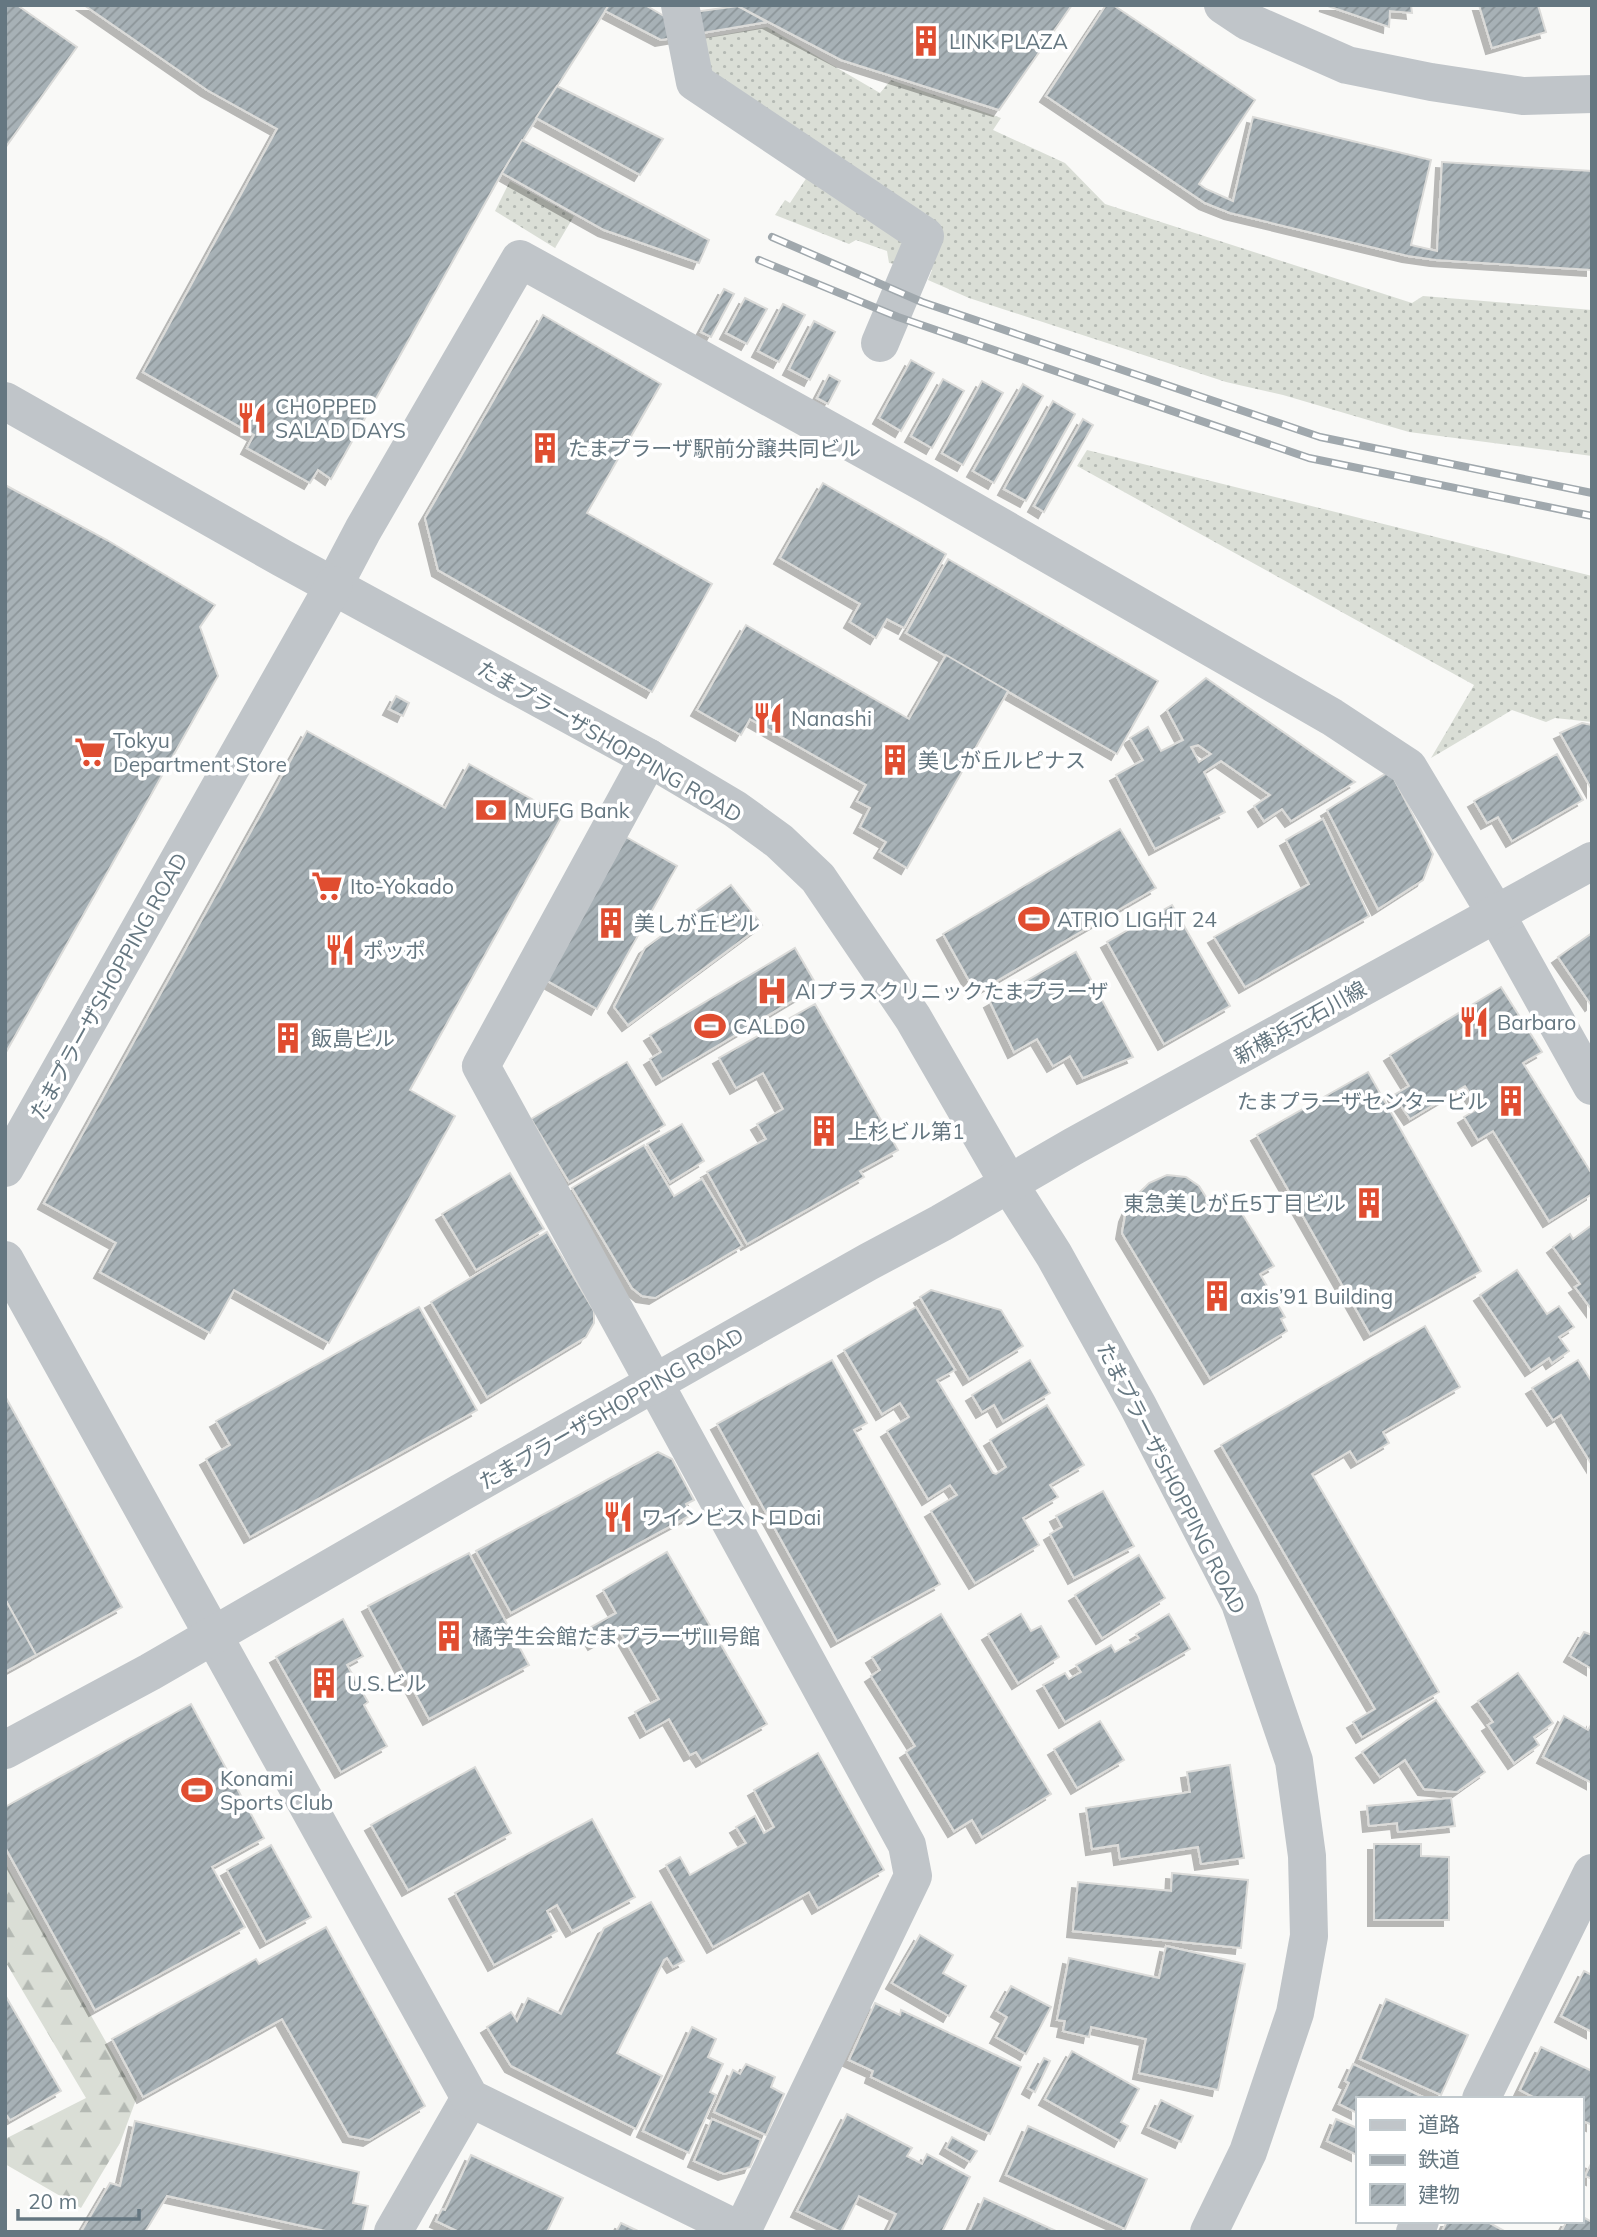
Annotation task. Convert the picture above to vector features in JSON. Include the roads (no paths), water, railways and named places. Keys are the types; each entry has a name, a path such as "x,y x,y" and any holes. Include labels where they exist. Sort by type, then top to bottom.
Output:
{"street":[{"path":"680,5 695,82 925,236 880,343"},
{"path":"1223,5 1247,21 1347,65 1431,82 1523,96 1592,94"},
{"path":"334,586 363,530 520,259 963,505 1332,717 1408,766 1496,914 1592,1086"},
{"name":"たまプラーザSHOPPING ROAD","path":"5,401 334,586 649,758 735,809 779,841 818,878 913,1018 1009,1184 1054,1255 1119,1371 1240,1603 1294,1760 1307,1856 1307,1948 1295,2013 1267,2102 1248,2152 1209,2232"},
{"name":"たまプラーザSHOPPING ROAD","path":"5,1168 334,586"},
{"path":"5,1260 470,2098 700,2222 742,2232 913,1876 907,1845 481,1066 649,758"},
{"name":"新横浜元石川線","path":"1009,1184 1592,861"},
{"name":"たまプラーザSHOPPING ROAD","path":"5,1750 150,1672 653,1383 1009,1184"},
{"path":"1482,2097 1592,1874"},
{"path":"393,2232 470,2098"}],"railway":[{"path":"772,237 922,302 1320,437 1592,493"},
{"path":"759,260 898,317 1309,458 1592,516"}],"place":[{"name":"LINK PLAZA","path":"926,41"},
{"name":"CHOPPED SALAD DAYS","path":"252,418"},
{"name":"たまプラーザ駅前分譲共同ビル","path":"545,448"},
{"name":"Nanashi","path":"768,718"},
{"name":"Tokyu Department Store","path":"90,752"},
{"name":"美しが丘ルピナス","path":"895,760"},
{"name":"MUFG Bank","path":"491,810"},
{"name":"Ito-Yokado","path":"327,886"},
{"name":"ATRIO LIGHT 24","path":"1034,919"},
{"name":"美しが丘ビル","path":"611,923"},
{"name":"ポッポ","path":"340,950"},
{"name":"AIプラスクリニックたまプラーザ","path":"772,991"},
{"name":"Barbaro","path":"1474,1022"},
{"name":"CALDO","path":"710,1026"},
{"name":"飯島ビル","path":"288,1038"},
{"name":"たまプラーザセンタービル","path":"1511,1101"},
{"name":"上杉ビル第1","path":"824,1131"},
{"name":"東急美しが丘5丁目ビル","path":"1369,1203"},
{"name":"axis’91 Building","path":"1217,1296"},
{"name":"ワインビストロDai","path":"618,1517"},
{"name":"橘学生会館たまプラーザIII号館","path":"449,1636"},
{"name":"U.S.ビル","path":"324,1683"},
{"name":"Konami Sports Club","path":"197,1790"}]}
